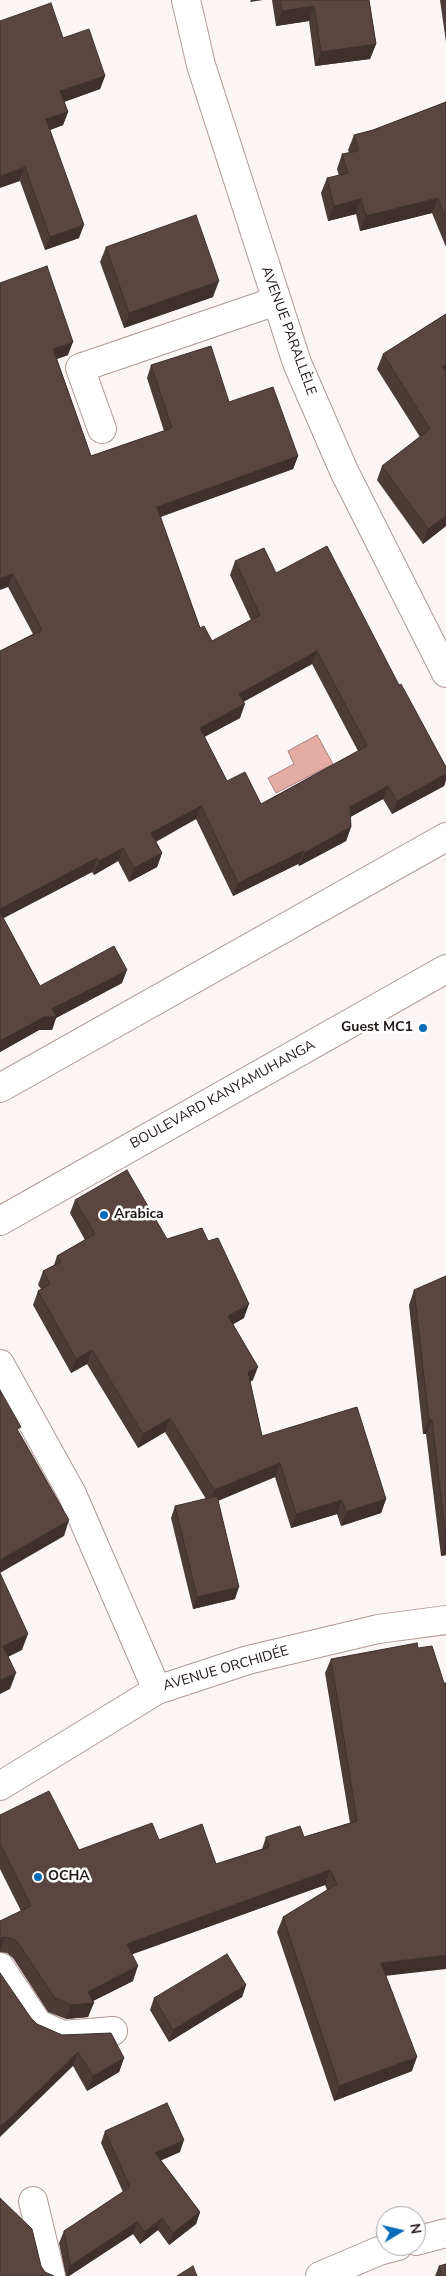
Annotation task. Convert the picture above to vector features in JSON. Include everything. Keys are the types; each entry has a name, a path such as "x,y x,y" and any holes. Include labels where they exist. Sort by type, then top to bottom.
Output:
{"street":[{"name":"AVENUE PARALLÈLE","path":"186,0 201,65 297,364 344,471 446,673"},
{"path":"102,429 80,368 276,301"},
{"path":"0,1088 446,837"},
{"name":"BOULEVARD KANYAMUHANGA","path":"0,1221 446,969"},
{"path":"0,1364 72,1494 157,1690"},
{"name":"AVENUE ORCHIDÉE","path":"0,1786 157,1690 248,1660 378,1629 446,1620"},
{"path":"0,1967 38,2024 63,2035 113,2031"},
{"path":"33,2201 51,2276"},
{"path":"426,2238 446,2233"},
{"path":"320,2276 376,2252"}],"shaded area":[{"path":"317,735 333,764 276,793 268,778 294,764 288,751"}],"building":[{"path":"280,0 369,0 376,44 321,52 314,6 282,11"},
{"path":"51,3 63,38 89,29 105,76 60,91 68,112 46,119 84,225 50,237 25,167 0,176 0,21"},
{"path":"446,102 446,219 438,198 366,216 361,199 334,206 327,178 348,173 342,154 358,151 354,135 373,130"},
{"path":"196,215 219,281 129,313 106,247"},
{"path":"47,266 73,342 53,349 91,456 172,428 151,365 211,346 229,402 273,387 298,456 157,507 200,628 204,626 212,641 260,615 235,561 264,548 276,573 327,546 399,685 401,684 446,767 446,774 397,801 388,786 350,807 351,827 304,853 303,851 238,883 201,806 151,833 162,853 134,868 123,848 99,861 97,858 0,909 0,651 42,630 13,574 0,578 0,283","holes":["317,651 367,746 261,804 245,772 227,781 200,728 245,704 239,694"]},
{"path":"446,314 446,365 442,367 446,372 446,516 428,529 382,466 430,429 383,354"},
{"path":"0,912 40,986 114,946 127,970 52,1009 57,1017 44,1017 0,1041"},
{"path":"127,1170 167,1239 202,1228 208,1241 218,1238 249,1304 228,1316 258,1367 248,1372 262,1436 357,1407 386,1499 346,1512 342,1500 296,1514 280,1463 214,1490 170,1418 143,1434 92,1350 76,1359 38,1291 50,1284 43,1271 61,1262 57,1256 95,1234 75,1200"},
{"path":"446,1276 446,1541 432,1420 429,1420 414,1290"},
{"path":"0,1390 21,1427 17,1429 69,1520 0,1560"},
{"path":"217,1496 239,1587 197,1597 175,1506"},
{"path":"0,1573 28,1634 3,1646 16,1673 0,1680"},
{"path":"417,1643 418,1648 432,1646 444,1683 446,1683 446,1955 381,1963 417,2057 339,2086 283,1917 337,1884 330,1870 127,1944 138,1966 88,1992 94,2003 71,2005 54,1997 18,1943 13,1939 0,1938 0,1921 31,1906 0,1844 0,1815 49,1791 79,1850 152,1823 159,1840 202,1824 216,1864 269,1847 266,1837 300,1826 304,1837 357,1821 331,1659"},
{"path":"227,1954 246,1985 173,2030 154,1998"},
{"path":"0,1973 37,2024 62,2035 111,2033 124,2058 93,2076 78,2052 0,2127"},
{"path":"167,2103 184,2140 155,2153 200,2212 173,2233 162,2218 145,2232 137,2222 70,2266 64,2231 130,2187 105,2131"},
{"path":"0,2198 32,2229 41,2266 45,2272 54,2276 0,2276"},
{"path":"446,2264 446,2276 442,2276 439,2266"},
{"path":"193,2266 197,2276 177,2276"}],"place":[{"name":"Guest MC1","path":"423,1028"},
{"name":"Arabica","path":"104,1215"},
{"name":"OCHA","path":"38,1877"}]}
